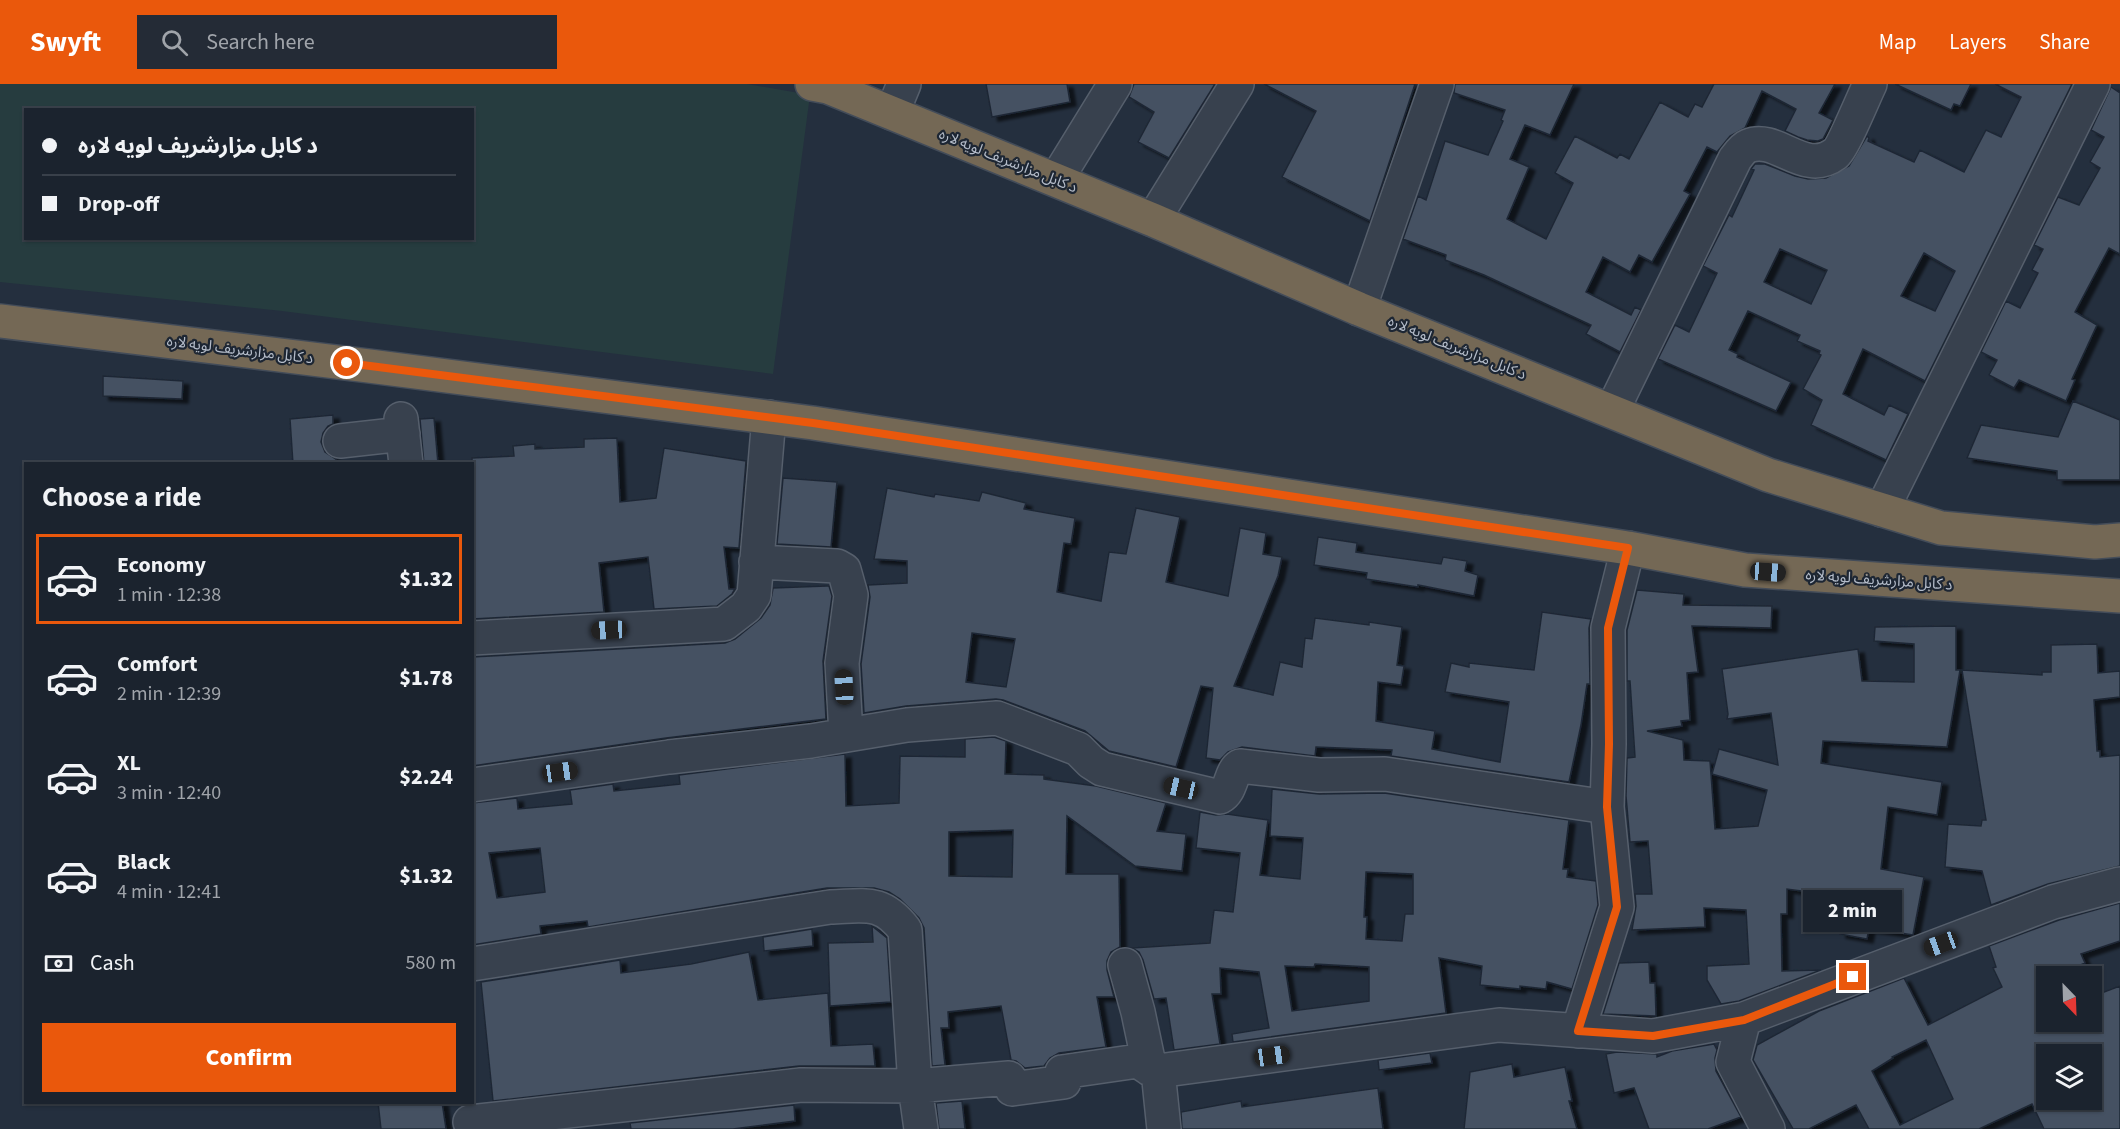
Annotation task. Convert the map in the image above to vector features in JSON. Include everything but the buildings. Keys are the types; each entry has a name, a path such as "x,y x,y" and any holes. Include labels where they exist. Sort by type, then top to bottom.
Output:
{"highway":[{"name":"د کابل مزارشریف لویه لاره","path":"812,84 898,99 1056,180 1359,309 1768,475 1941,528 2095,542 2120,540"},
{"name":"د کابل مزارشریف لویه لاره","path":"0,321 769,417 1628,548 1745,570 2120,596"}],"street":[{"path":"1056,180 1115,84"},
{"path":"1153,220 1237,84"},
{"path":"1359,309 1437,84"},
{"path":"1612,411 1735,159 1746,146 1762,143 1805,160 1820,162 1837,153 1870,84"},
{"path":"1882,510 2093,84"},
{"path":"474,638 724,624 746,607 754,595 769,417"},
{"path":"340,441 403,439"},
{"path":"1578,1031 1617,907 1607,807 1608,628 1628,548"},
{"path":"756,562 837,566 844,570 851,595 842,663 846,735"},
{"path":"474,785 669,757 812,741 907,724 997,718 1078,749 1102,769 1220,797 1225,795 1236,768 1240,766 1319,775 1385,774 1607,807"},
{"path":"470,1118 801,1085 915,1086 1009,1078 1012,1089 1026,1089 1064,1082 1062,1072 1138,1061 1154,1070 1499,1025 1653,1036 1744,1020 2053,902 2120,884"},
{"path":"474,964 830,907 874,906 894,915 905,930 915,1086 921,1129"},
{"path":"1125,965 1154,1070 1164,1129"},
{"path":"1744,1020 1733,1062 1768,1129"}],"green space":[{"path":"0,84 747,84 810,95 773,374 282,311 0,282"}],"route":[{"path":"347,363 813,423 1628,548 1608,628 1607,807 1617,907 1578,1031 1653,1036 1744,1020 1853,977"}]}
